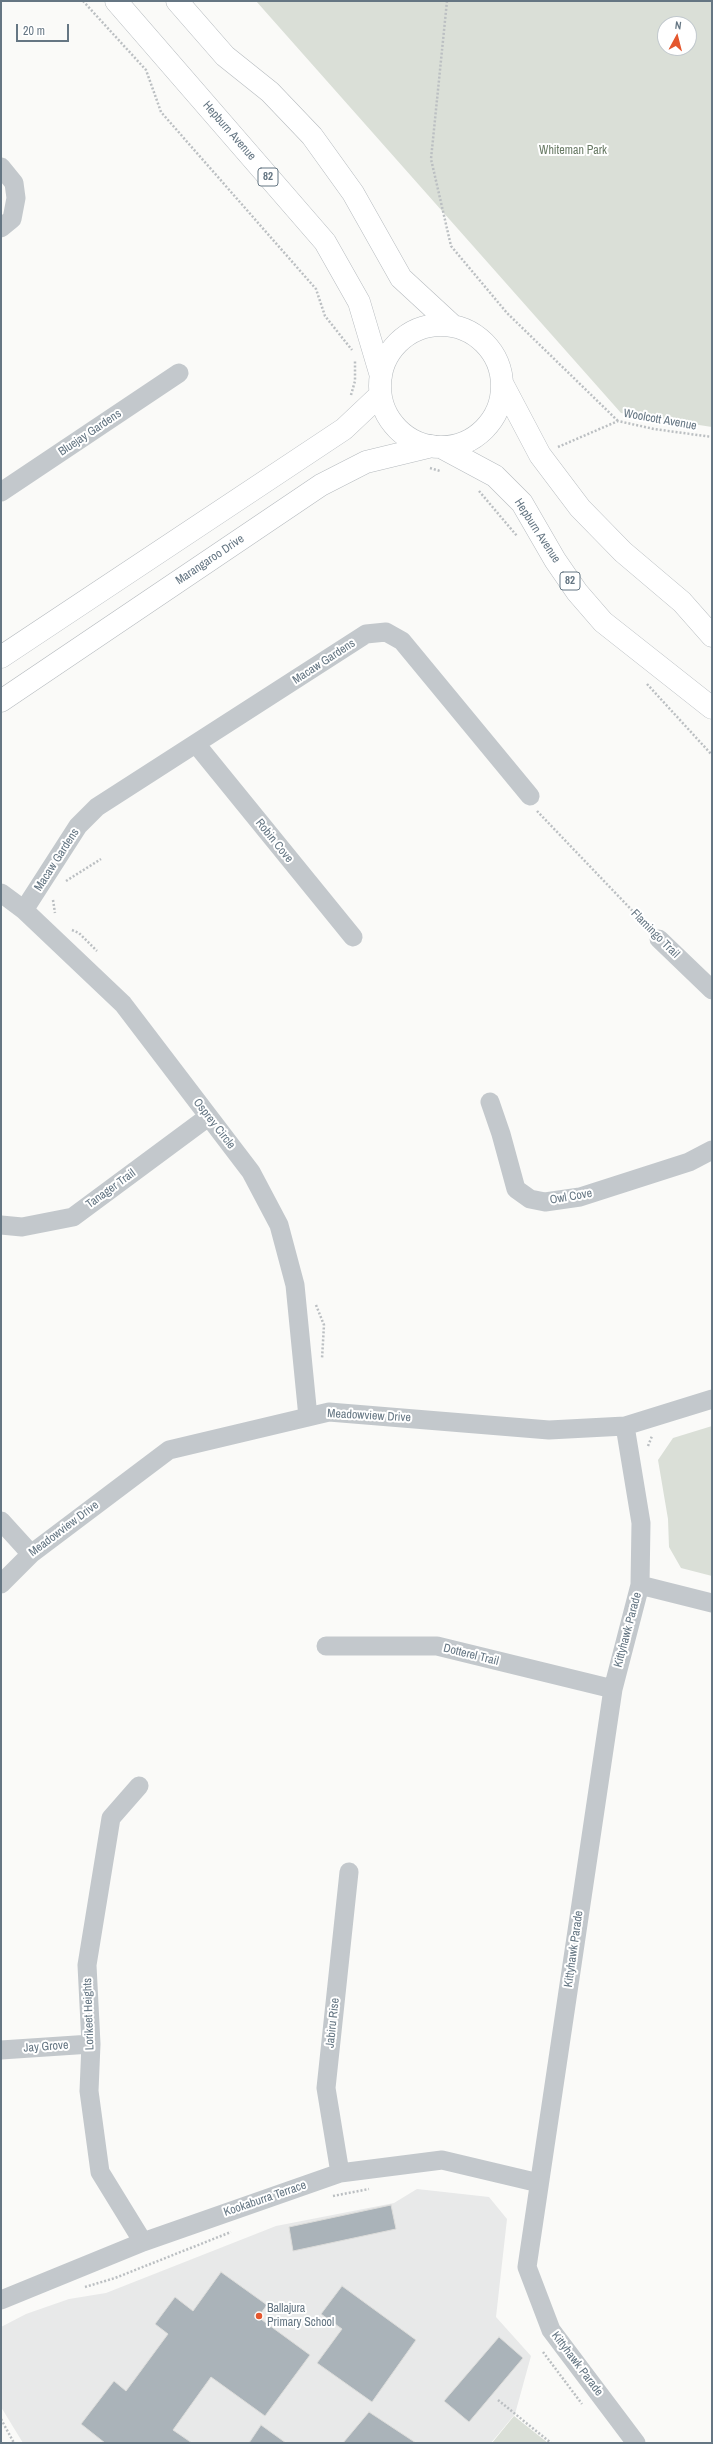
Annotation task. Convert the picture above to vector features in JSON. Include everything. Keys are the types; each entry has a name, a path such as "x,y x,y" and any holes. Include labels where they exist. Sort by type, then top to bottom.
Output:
{"main road":[{"name":"Hepburn Avenue","path":"116,1 325,242 359,302 380,386"},
{"path":"177,1 225,56 270,92 312,136 353,194 401,278 454,326 474,335 491,350 500,371 502,383 499,404 489,424 472,438 452,446 436,446"},
{"path":"1,656 344,429 380,386 389,353 406,335 429,326 454,326"},
{"path":"502,383 540,456 580,508 623,552 682,602 712,636"},
{"name":"82","path":"380,386 388,416 402,433 411,439 436,446"},
{"name":"Hepburn Avenue","path":"436,446 495,476 522,503 555,560 578,592 603,622 712,708"},
{"name":"Marangaroo Drive","path":"1,701 321,485 366,462 436,446"}],"street":[{"path":"1,167 14,183 16,198 12,219 1,228"},
{"name":"Bluejay Gardens","path":"1,492 178,373"},
{"name":"Macaw Gardens","path":"24,910 78,826 97,807 366,634 386,632 402,641 530,796"},
{"name":"Robin Cove","path":"196,744 353,938"},
{"name":"Osprey Circle","path":"1,893 24,910 123,1004 251,1172 279,1225 295,1285 308,1417"},
{"name":"Flamingo Trail","path":"659,939 712,990"},
{"name":"Owl Cove","path":"490,1102 501,1134 516,1189 530,1200 545,1202 580,1197 689,1162 712,1150"},
{"name":"Tanager Trail","path":"1,1225 22,1228 73,1217 208,1117"},
{"name":"Meadowview Drive","path":"1,1584 31,1554 169,1450 329,1412 549,1430 625,1426 712,1399"},
{"name":"Kittyhawk Parade","path":"625,1426 641,1523 640,1585 613,1689 527,2267 551,2330 636,2443"},
{"path":"1,1521 31,1554"},
{"path":"640,1585 712,1603"},
{"name":"Dotterel Trail","path":"326,1646 437,1646 613,1689"},
{"name":"Lorikeet Heights","path":"139,1786 111,1818 87,1965 91,2044 89,2091 100,2172 143,2242"},
{"name":"Jabiru Rise","path":"340,2173 326,2088 349,1872"},
{"name":"Jay Grove","path":"1,2050 91,2044"},
{"name":"Kookaburra Terrace","path":"1,2300 143,2242 340,2173 442,2160 539,2182"}],"path":[{"path":"83,1 146,70 161,112 316,289 325,316 355,354"},
{"path":"447,1 431,160 451,246 507,313 618,421"},
{"name":"Woolcott Avenue","path":"540,456 618,421 654,429 712,437"},
{"path":"423,469 430,468 444,472"},
{"path":"475,487 519,539"},
{"path":"646,682 712,754"},
{"name":"Flamingo Trail","path":"530,796 539,814 659,939"},
{"path":"64,882 101,860"},
{"path":"54,897 57,917"},
{"path":"65,927 79,933 101,956"},
{"path":"315,1297 324,1325 321,1367"},
{"path":"647,1451 653,1434"},
{"path":"329,2197 373,2188"},
{"path":"80,2288 115,2278 238,2230"},
{"path":"540,2346 559,2376 586,2409"},
{"path":"498,2400 551,2443"},
{"path":"1,2419 14,2443"}],"shaded area":[{"name":"Ballajura Primary School","path":"417,2189 489,2197 507,2219 496,2317 531,2356 515,2414 491,2443 23,2443 1,2407 1,2327 26,2314 69,2299 106,2293 276,2226 394,2203"}],"green space":[{"name":"Whiteman Park","path":"256,1 712,1 712,427 621,413"},
{"path":"712,1426 712,1576 681,1568 669,1547 668,1519 658,1460 673,1438"},
{"path":"514,2416 548,2443 492,2443"}],"building":[{"path":"391,2205 396,2229 293,2251 289,2227"},
{"path":"221,2272 267,2305 258,2317 310,2355 265,2416 211,2377 173,2430 192,2443 105,2443 81,2424 114,2381 126,2391 168,2334 155,2324 175,2297 193,2311"},
{"path":"342,2286 416,2340 372,2402 317,2363 342,2329 321,2314"},
{"path":"499,2337 523,2358 469,2422 444,2401"},
{"path":"369,2412 416,2443 343,2443"},
{"path":"261,2425 286,2443 249,2443"}],"place":[{"name":"Ballajura Primary School","path":"259,2316"}]}
